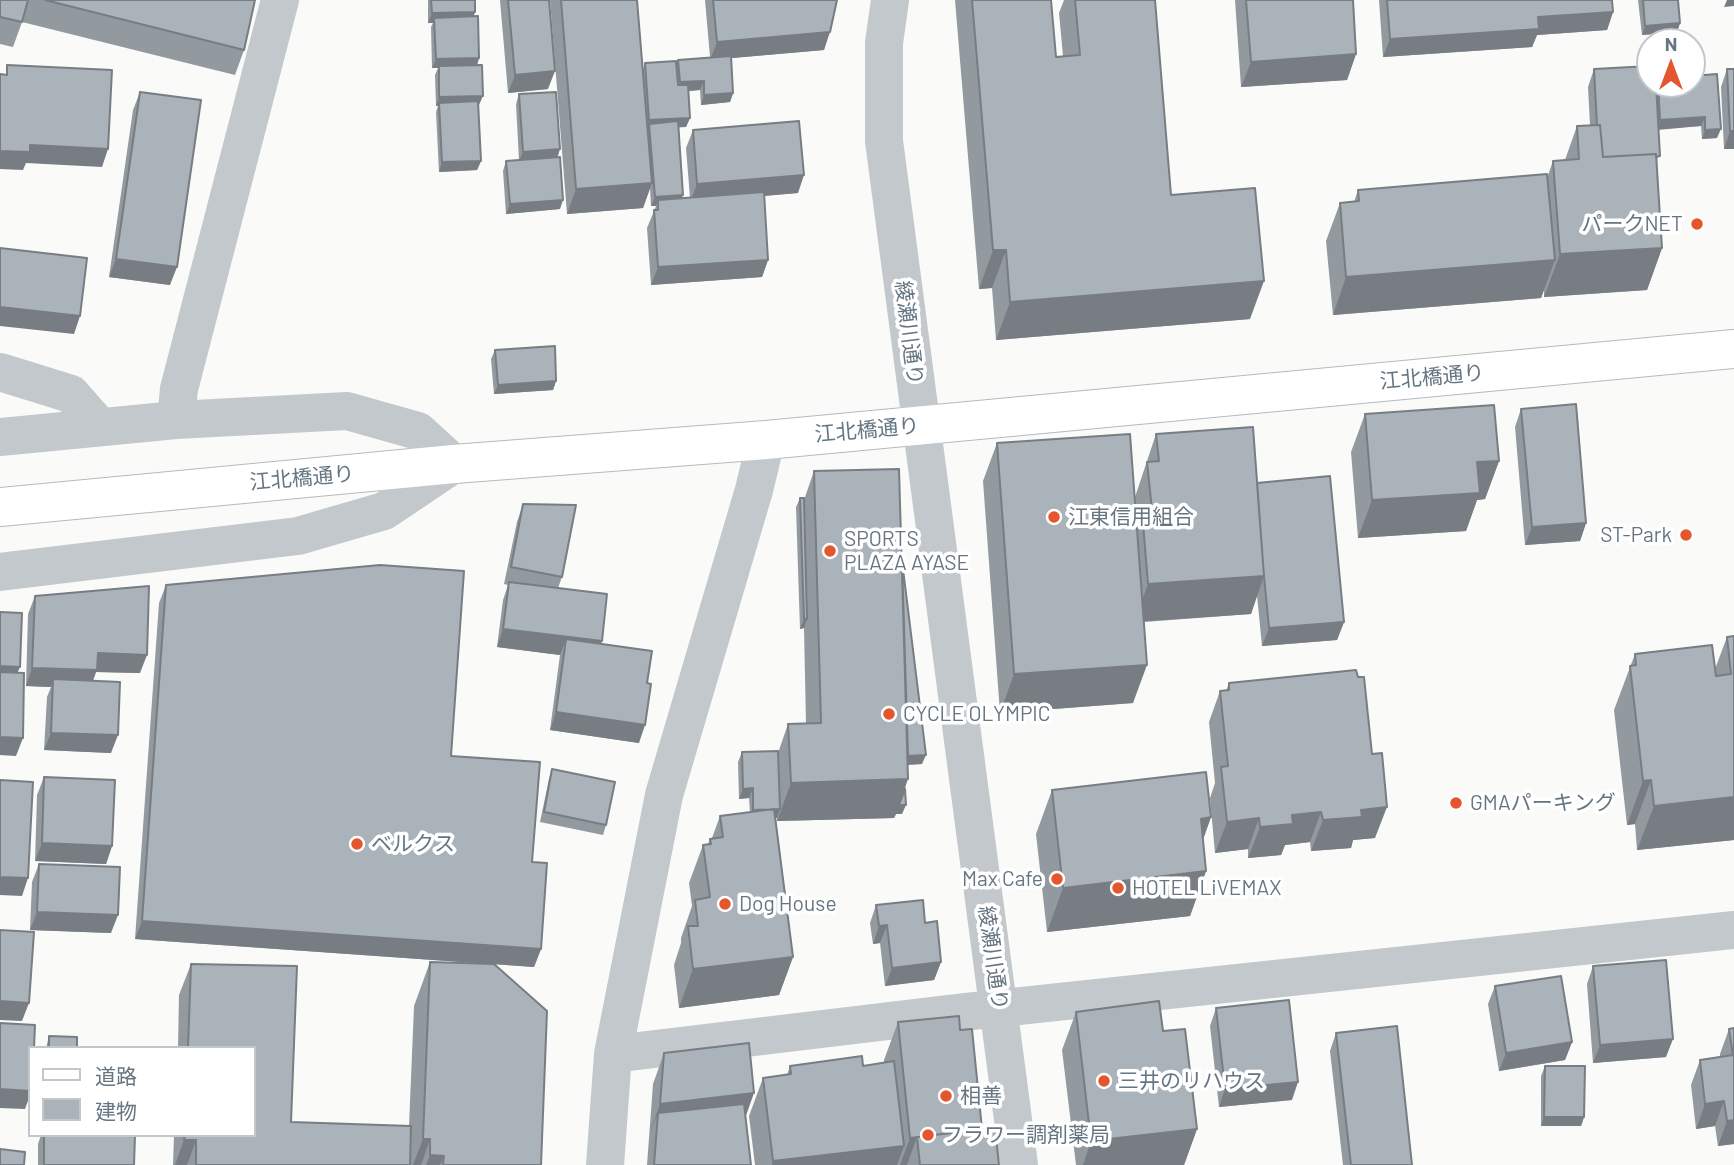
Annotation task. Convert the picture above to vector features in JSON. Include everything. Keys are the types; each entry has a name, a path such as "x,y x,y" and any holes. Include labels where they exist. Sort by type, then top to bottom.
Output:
{"main road":[{"name":"江北橋通り","path":"0,507 454,464 766,440 1734,349"}],"street":[{"path":"176,420 179,389 280,0"},
{"name":"綾瀬川通り","path":"890,0 884,43 884,141 1020,1165"},
{"path":"0,372 71,394 100,427"},
{"path":"0,436 176,420 347,411 418,431 454,464 384,511 298,536 0,572"},
{"path":"605,1165 613,1054 664,795 754,490 766,440"},
{"path":"613,1054 1000,1009 1734,930"}],"building":[{"path":"0,0 28,0 22,22 0,17"},
{"path":"45,0 255,0 244,50"},
{"path":"431,0 475,0 475,12 432,13"},
{"path":"508,0 549,0 555,71 515,75"},
{"path":"561,0 637,0 652,183 576,189"},
{"path":"713,0 837,0 830,32 717,42"},
{"path":"972,0 1051,0 1056,57 1080,55 1075,0 1155,0 1171,195 1255,188 1264,281 1010,302 1006,250 993,250"},
{"path":"1246,0 1353,0 1356,54 1251,62"},
{"path":"1387,0 1612,0 1613,12 1538,17 1539,29 1390,39"},
{"path":"1643,0 1678,0 1680,23 1645,26"},
{"path":"478,16 479,58 436,59 434,18"},
{"path":"731,56 733,93 704,95 704,81 680,82 678,60"},
{"path":"676,61 678,85 688,85 690,118 649,120 645,63"},
{"path":"7,65 112,70 108,149 30,145 30,152 0,151 0,74 7,75"},
{"path":"482,65 483,96 439,97 439,66"},
{"path":"1636,67 1636,98 1657,98 1660,156 1603,157 1600,125 1597,125 1594,69"},
{"path":"1727,69 1734,69 1734,131 1730,131"},
{"path":"1717,74 1721,129 1705,130 1705,117 1660,120 1659,98 1706,98 1706,75"},
{"path":"140,92 201,100 177,267 116,259"},
{"path":"556,92 560,149 523,152 519,94"},
{"path":"478,101 481,161 442,162 439,103"},
{"path":"678,121 683,195 655,197 649,124"},
{"path":"799,121 804,175 697,184 693,130"},
{"path":"1600,125 1603,157 1656,154 1662,248 1560,254 1553,161 1579,159 1577,126"},
{"path":"560,157 563,200 510,204 506,161"},
{"path":"1547,174 1555,260 1346,277 1340,203 1359,201 1358,190"},
{"path":"764,192 768,260 658,267 654,210 658,210 658,200"},
{"path":"0,248 87,258 80,316 0,307"},
{"path":"555,346 556,381 498,385 495,350"},
{"path":"1576,404 1586,523 1532,527 1521,409"},
{"path":"1494,405 1499,461 1477,462 1480,493 1372,500 1365,414"},
{"path":"1253,427 1264,576 1148,584 1142,511 1152,510 1147,462 1159,461 1156,434"},
{"path":"1130,434 1147,665 1014,674 997,443"},
{"path":"899,469 908,779 791,783 788,724 821,723 814,471"},
{"path":"1330,476 1344,622 1269,628 1257,483"},
{"path":"800,498 804,498 807,619 804,619"},
{"path":"523,504 576,505 562,577 511,567"},
{"path":"902,561 926,755 908,756"},
{"path":"380,565 464,571 451,756 540,762 532,862 547,863 541,949 142,921 166,585"},
{"path":"509,582 607,594 602,641 503,629"},
{"path":"149,586 147,655 98,653 97,670 32,668 35,596"},
{"path":"0,612 22,613 20,667 0,666"},
{"path":"1734,636 1734,797 1654,806 1651,780 1643,781 1630,666 1636,665 1635,654 1712,645 1716,676 1731,674 1727,637"},
{"path":"566,639 652,651 647,683 651,684 645,725 556,712"},
{"path":"1356,670 1358,677 1364,677 1372,754 1382,753 1387,807 1361,810 1362,817 1323,820 1321,812 1292,815 1293,824 1260,827 1259,818 1227,822 1221,767 1228,766 1220,691 1229,690 1229,683"},
{"path":"0,672 24,673 23,738 0,737"},
{"path":"53,679 120,682 118,735 51,733"},
{"path":"778,751 780,809 753,810 753,788 743,789 742,752"},
{"path":"552,769 615,782 606,825 544,812"},
{"path":"1206,772 1211,817 1201,819 1206,871 1063,888 1052,790"},
{"path":"44,777 115,780 112,846 42,843"},
{"path":"0,780 33,782 28,878 0,877"},
{"path":"905,789 906,805 899,805"},
{"path":"774,809 793,957 693,969 688,926 698,926 695,900 710,897 703,845 711,844 710,839 723,837 720,816"},
{"path":"39,864 120,867 118,915 37,912"},
{"path":"923,900 925,923 937,921 941,962 892,968 887,925 879,926 876,905"},
{"path":"0,930 34,932 29,1003 0,1001"},
{"path":"1666,960 1673,1039 1600,1045 1593,966"},
{"path":"430,962 494,964 547,1011 541,1165 443,1165 444,1156 430,1155 430,1139 423,1139"},
{"path":"191,964 297,966 291,1122 411,1126 410,1165 196,1165 196,1140 184,1140 185,1137 256,1137 256,1046 188,1046"},
{"path":"1561,976 1572,1042 1506,1053 1495,986"},
{"path":"1289,1000 1298,1082 1225,1089 1216,1008"},
{"path":"1159,1001 1163,1031 1185,1029 1197,1129 1091,1141 1076,1012"},
{"path":"959,1016 960,1030 972,1029 982,1129 910,1138 898,1022"},
{"path":"0,1023 35,1025 34,1046 28,1046 28,1091 0,1089"},
{"path":"1397,1026 1412,1165 1351,1165 1336,1033"},
{"path":"1734,1028 1734,1120 1727,1121 1724,1101 1705,1104 1700,1060 1733,1055 1729,1029"},
{"path":"49,1036 77,1037 77,1046 49,1046"},
{"path":"749,1043 754,1093 660,1104 664,1053"},
{"path":"862,1056 863,1066 894,1061 904,1146 773,1161 763,1078 791,1074 790,1066"},
{"path":"1545,1066 1585,1066 1584,1117 1544,1117"},
{"path":"744,1104 751,1165 654,1165 658,1113"},
{"path":"995,1128 999,1165 920,1165 917,1137"},
{"path":"44,1137 135,1137 134,1165 44,1165"},
{"path":"0,1149 25,1152 24,1165 0,1165"}],"place":[{"name":"パークNET","path":"1697,224"},
{"name":"江東信用組合","path":"1054,517"},
{"name":"ST-Park","path":"1686,535"},
{"name":"SPORTS PLAZA AYASE","path":"830,551"},
{"name":"CYCLE OLYMPIC","path":"889,714"},
{"name":"GMAパーキング","path":"1456,803"},
{"name":"ベルクス","path":"357,844"},
{"name":"Max Cafe","path":"1057,879"},
{"name":"HOTEL LiVEMAX","path":"1118,888"},
{"name":"Dog House","path":"725,904"},
{"name":"三井のリハウス","path":"1104,1081"},
{"name":"相善","path":"946,1096"},
{"name":"フラワー調剤薬局","path":"928,1135"}]}
